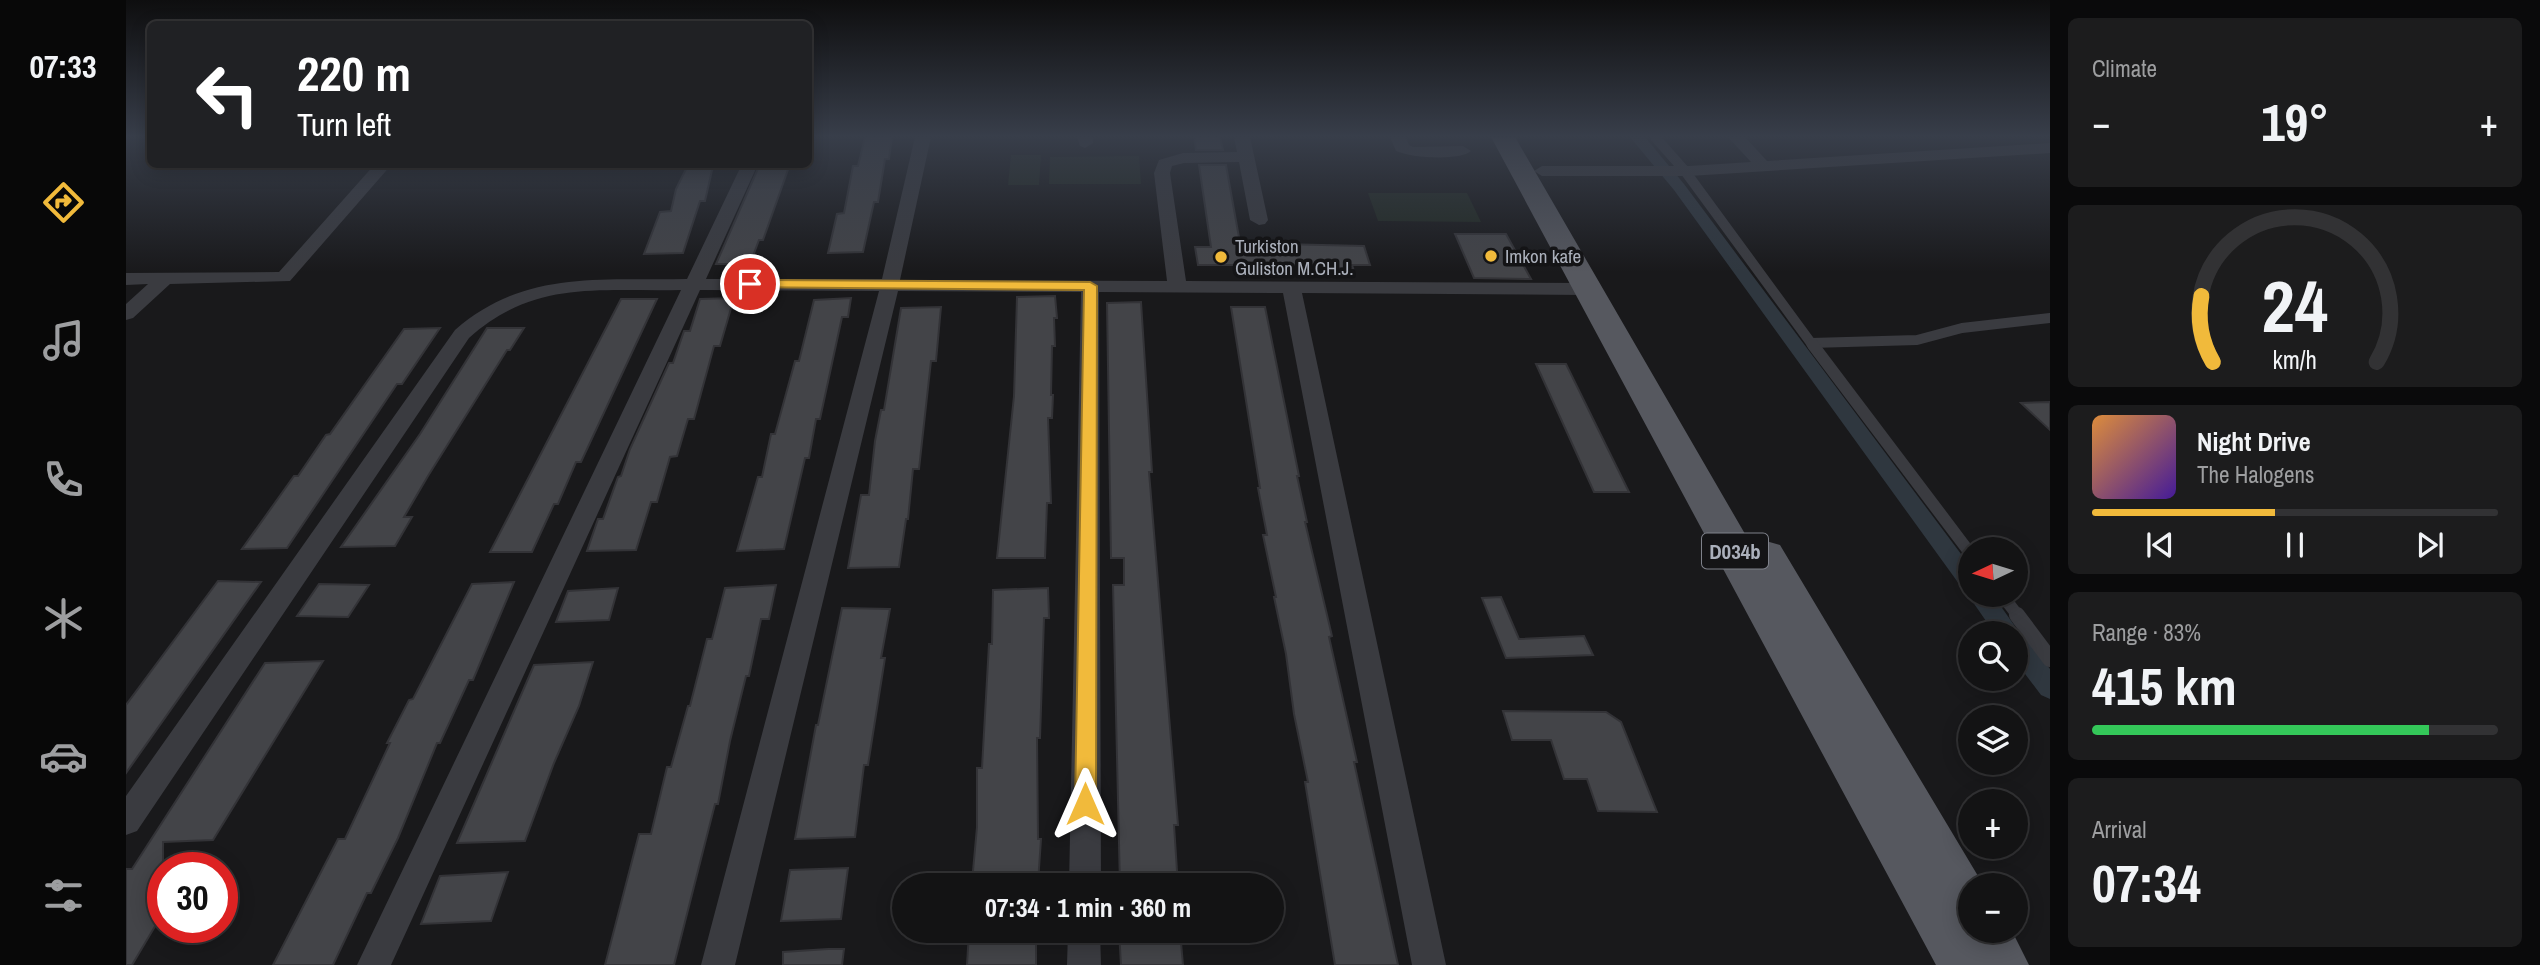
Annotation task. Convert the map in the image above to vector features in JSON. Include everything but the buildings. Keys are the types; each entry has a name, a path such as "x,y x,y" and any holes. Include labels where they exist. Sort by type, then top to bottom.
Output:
{"main road":[{"name":"D034b","path":"1528,182 1965,965"},
{"name":"D034b","path":"1548,182 1958,889"},
{"path":"1990,943 2002,965"}],"street":[{"path":"126,279 284,277 368,182"},
{"path":"373,965 742,182"},
{"path":"718,965 890,284 913,182"},
{"path":"1163,182 1177,286"},
{"path":"1251,182 1259,220"},
{"path":"126,314 166,278"},
{"path":"126,821 462,334 481,316 527,295 577,288 694,284 1587,289"},
{"path":"1084,873 1090,286"},
{"path":"1291,287 1429,965"},
{"path":"1084,943 1084,965"}],"lane":[{"path":"1693,182 1958,537"},
{"path":"1811,343 1917,340 1962,328 2050,318"},
{"path":"2011,607 2050,659"}],"shaded area":[{"path":"1008,182 1039,182 1039,185 1008,185"},
{"path":"1141,182 1141,184 1049,184"},
{"path":"1368,193 1467,193 1481,222 1378,221"}],"waterway":[{"path":"1675,182 1958,566"},
{"path":"1989,607 1999,621"},
{"path":"2028,659 2050,688"}],"place":[{"name":"Imkon kafe","path":"1491,256"},
{"name":"Turkiston Guliston M.CH.J.","path":"1221,257"}],"route":[{"path":"750,284 1090,286 1085,804"}]}
